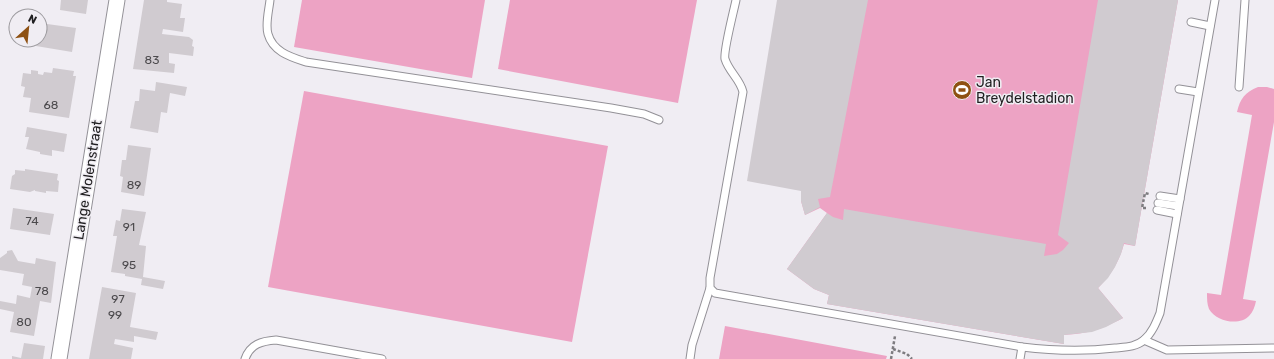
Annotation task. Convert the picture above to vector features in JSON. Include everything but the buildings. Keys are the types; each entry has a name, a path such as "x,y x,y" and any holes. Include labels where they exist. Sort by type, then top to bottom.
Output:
{"street":[{"name":"Lange Molenstraat","path":"59,359 117,0"}],"lane":[{"path":"270,0 268,34 274,45 282,53 299,60 611,108 644,114 659,120"},
{"path":"690,359 692,345 710,288 710,278 743,92 741,84 732,74 725,57 736,0"},
{"path":"710,288 715,294 1022,347 1057,351 1090,351 1133,346 1144,340 1154,328 1160,313 1215,0"},
{"path":"1239,87 1245,0"},
{"path":"1191,22 1210,26"},
{"path":"1179,89 1198,92"},
{"path":"1178,207 1158,203 1178,207"},
{"path":"245,359 246,355 254,345 264,341 276,340 382,359"},
{"path":"1144,340 1167,350 1274,348"},
{"path":"1020,359 1022,347"}],"path":[{"path":"1142,208 1145,193"},
{"path":"891,359 897,325"},
{"path":"893,349 907,354 912,359"}],"shaded area":[{"path":"302,0 485,0 472,78 294,47"},
{"path":"510,0 697,0 678,103 498,69"},
{"name":"Jan Breydelstadion","path":"777,0 1178,0 1135,246 1124,244 1120,257 1114,268 1098,288 1123,318 1095,330 1064,335 1064,344 827,304 829,295 814,289 787,269 827,213 820,208 805,215 801,201"},
{"path":"1258,87 1274,89 1274,122 1243,299 1256,301 1252,313 1249,316 1240,321 1234,322 1222,320 1212,313 1207,303 1207,293 1221,295 1252,115 1237,112 1244,96"},
{"path":"304,91 608,146 572,342 268,287"},
{"path":"725,326 887,356 886,359 719,359"}],"place":[{"name":"Jan Breydelstadion","path":"962,90"}]}
